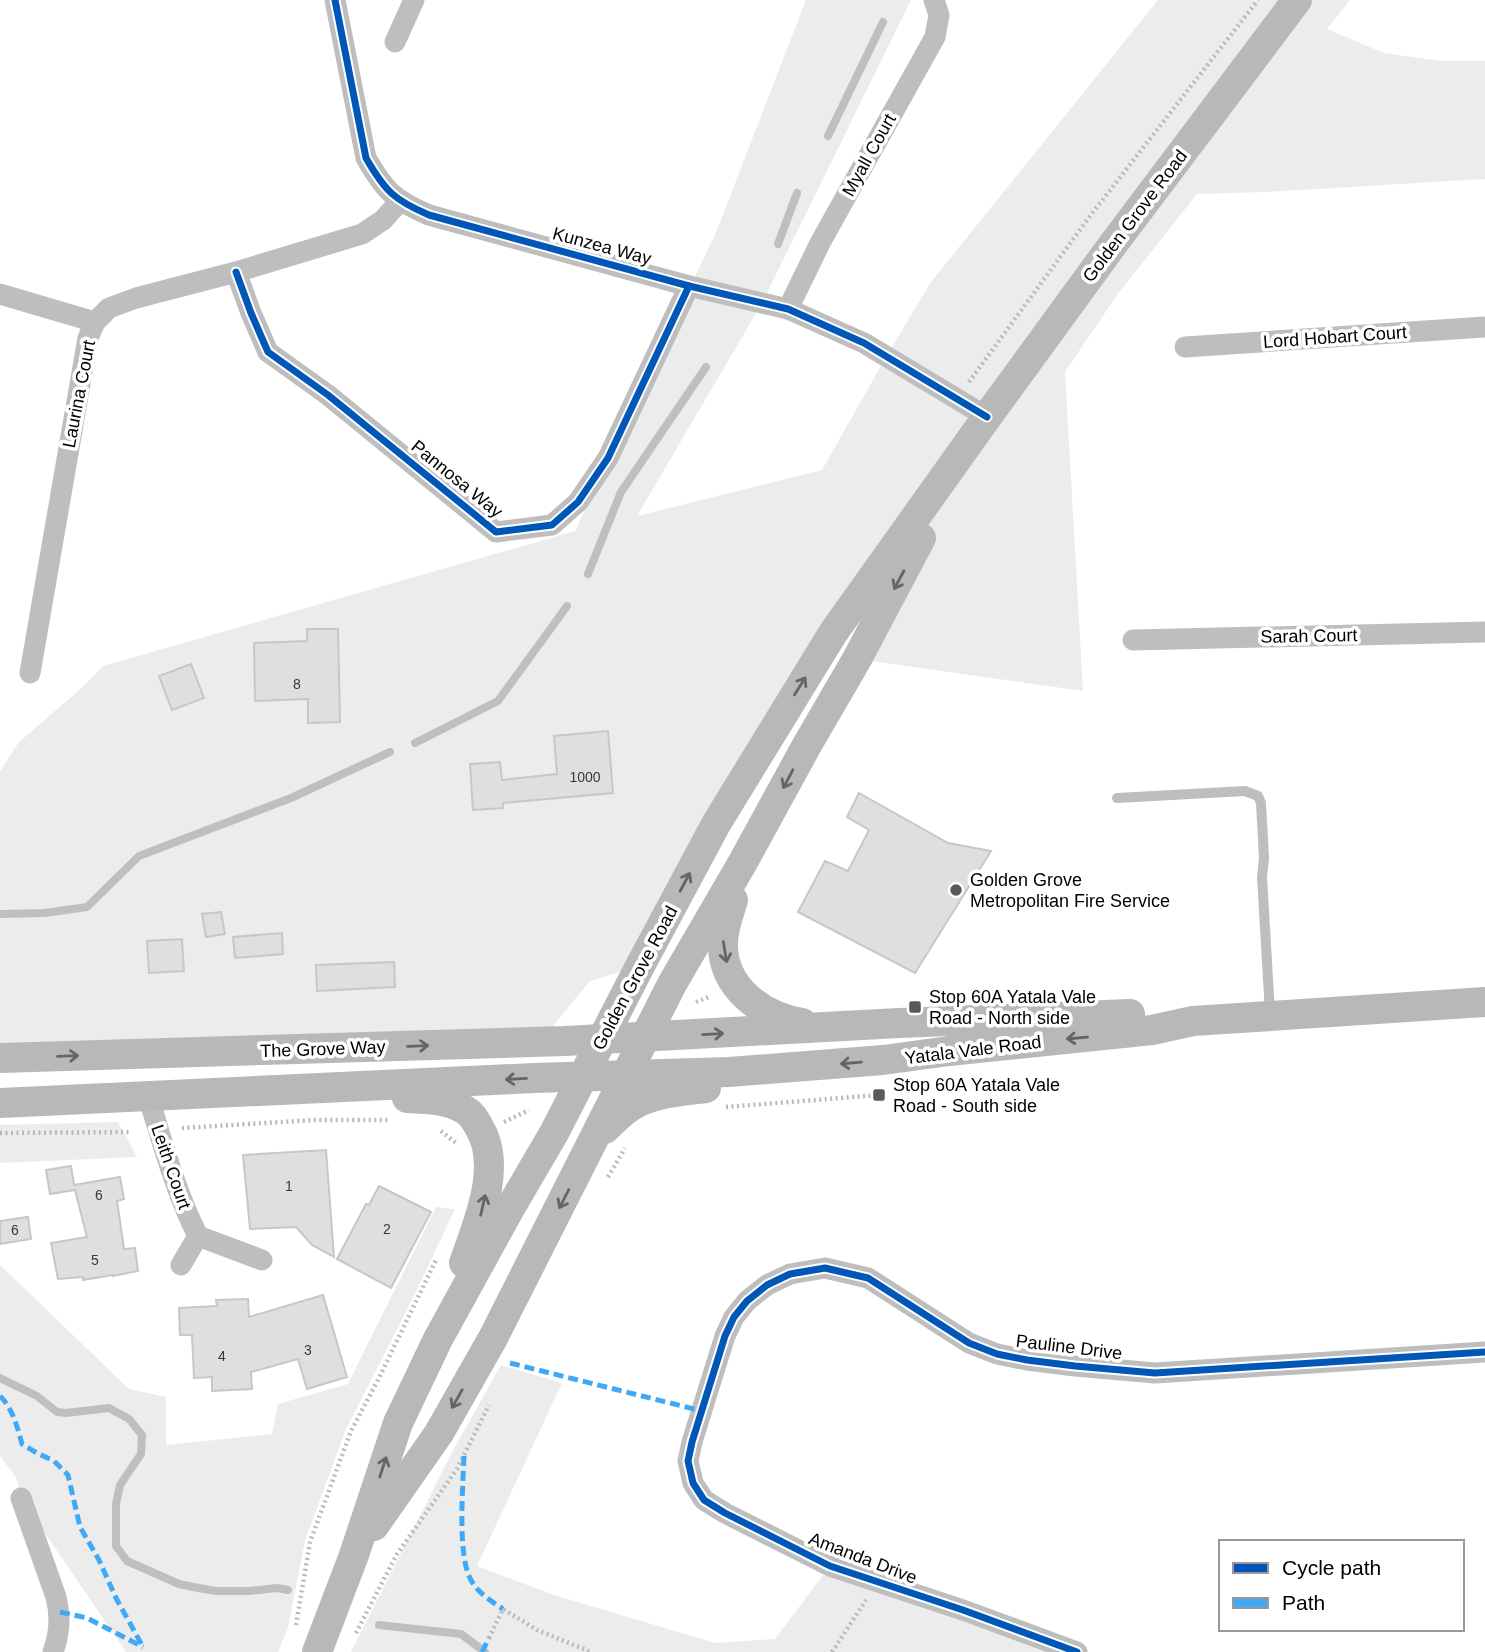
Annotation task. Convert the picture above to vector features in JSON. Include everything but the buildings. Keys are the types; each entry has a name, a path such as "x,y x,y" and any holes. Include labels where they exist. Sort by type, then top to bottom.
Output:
{"main road":[{"name":"Golden Grove Road","path":"317,1652 354,1555 398,1423 438,1339 554,1133 716,824 833,633 1111,247 1297,0"},
{"name":"Golden Grove Road","path":"354,1555 439,1433 493,1338 672,984 857,659 982,425"},
{"path":"743,862 722,942 725,960 736,985 765,1012 778,1018 828,1027"},
{"name":"Yatala Vale Road","path":"626,1075 801,1067 1152,1030 1192,1021 1485,1002"},
{"name":"Yatala Vale Road","path":"645,1037 899,1023 1142,1014 1192,1021"},
{"name":"The Grove Way","path":"0,1058 645,1037"},
{"path":"595,1138 622,1113 639,1102 678,1092 727,1086 801,1067"},
{"path":"0,1103 626,1075"},
{"path":"236,1092 428,1100 456,1105 473,1116 483,1133 488,1150 488,1176 483,1209 438,1339"}],"street":[{"name":"Kunzea Way","path":"335,0 366,158 376,176 392,195 405,205 429,215 689,286 788,309 864,343 957,399 982,425"},
{"path":"395,42 414,0"},
{"name":"Myall Court","path":"788,309 820,243 935,37 939,15 934,0"},
{"name":"Laurina Court","path":"30,673 88,338 95,323 109,308 136,298 236,272 362,234 383,220 400,201"},
{"name":"Pannosa Way","path":"236,272 268,352 328,395 496,532 552,525 578,502 608,458 689,286"},
{"path":"0,294 95,323"},
{"name":"Lord Hobart Court","path":"1185,347 1485,327"},
{"name":"Sarah Court","path":"1133,640 1485,632"},
{"name":"Leith Court","path":"148,1096 171,1171 198,1236"},
{"path":"181,1265 198,1236 262,1260"},
{"name":"Pauline Drive","path":"692,1441 725,1336 734,1317 747,1301 766,1285 790,1274 825,1268 868,1278 970,1343 997,1354 1039,1361 1155,1373 1485,1352"},
{"name":"Amanda Drive","path":"692,1441 688,1461 692,1483 704,1500 724,1513 830,1566 963,1610 1077,1652"},
{"path":"21,1497 60,1612 60,1629 53,1652"}],"lane":[{"path":"1118,798 1245,791 1258,796 1261,803 1264,858 1262,877 1270,1016"}],"path":[{"path":"957,399 1090,216 1258,0"},
{"path":"715,1107 880,1095"},
{"path":"496,1126 529,1111"},
{"path":"180,1129 315,1120 396,1120"},
{"path":"433,1126 456,1143 460,1152"},
{"path":"0,1133 131,1132"},
{"path":"604,1182 631,1138"},
{"path":"295,1630 310,1542 351,1431 436,1260"},
{"path":"356,1634 397,1554 457,1469 494,1396"},
{"path":"832,1652 878,1583"},
{"path":"489,1638 503,1609 537,1630 591,1652"}],"shaded area":[{"path":"806,0 911,0 762,303 637,516 822,470 931,282 1158,0 1350,0 1327,29 1384,53 1441,61 1485,61 1485,179 1197,194 1117,295 1065,372 1083,691 857,659 970,445 640,966 590,981 543,1038 0,1057 0,771 19,742 103,666 575,531 717,230"},
{"path":"118,1122 137,1157 0,1163 0,1125"},
{"path":"436,1207 455,1209 346,1429 305,1541 288,1628 278,1652 126,1652 21,1498 16,1477 0,1456 0,1265 129,1389 166,1397 166,1445 272,1434 278,1404 348,1384"},
{"path":"501,1365 562,1383 477,1566 554,1595 715,1643 775,1639 830,1566 1077,1652 351,1652 452,1452"}],"waterway":[{"path":"828,136 883,22"},
{"path":"778,244 797,193"},
{"path":"588,574 621,492 706,367"},
{"path":"415,743 498,701 567,606"},
{"path":"0,914 45,913 87,907 139,856 291,798 390,752"},
{"path":"0,1378 37,1396 57,1412 109,1408 129,1419 142,1435 141,1454 120,1485 116,1504 116,1546 127,1561 179,1584 193,1587 216,1591 277,1588 288,1590"},
{"path":"379,1625 461,1634 485,1652"}],"marked path":[{"path":"510,1363 702,1411"},
{"path":"0,1396 11,1412 22,1444 54,1461 68,1475 80,1527 143,1647"},
{"path":"464,1456 462,1538 467,1569 477,1589 503,1609"},
{"path":"60,1612 87,1618 143,1647"},
{"path":"482,1652 489,1638"}],"cycle path":[{"path":"335,0 366,158 385,187 399,199 429,215 689,286 788,309 864,343 987,417"},
{"path":"236,272 268,352 328,395 496,532 552,525 578,502 608,458 689,286"},
{"path":"1077,1652 963,1610 830,1566 704,1500 693,1483 688,1461 692,1442 725,1336 734,1317 747,1301 767,1285 790,1274 825,1268 868,1278 969,1343 997,1354 1075,1366 1155,1373 1485,1352"}],"place":[{"name":"Golden Grove Metropolitan Fire Service","path":"956,890"},
{"name":"Stop 60A Yatala Vale Road - North side","path":"915,1007"},
{"name":"Stop 60A Yatala Vale Road - South side","path":"879,1095"}]}
